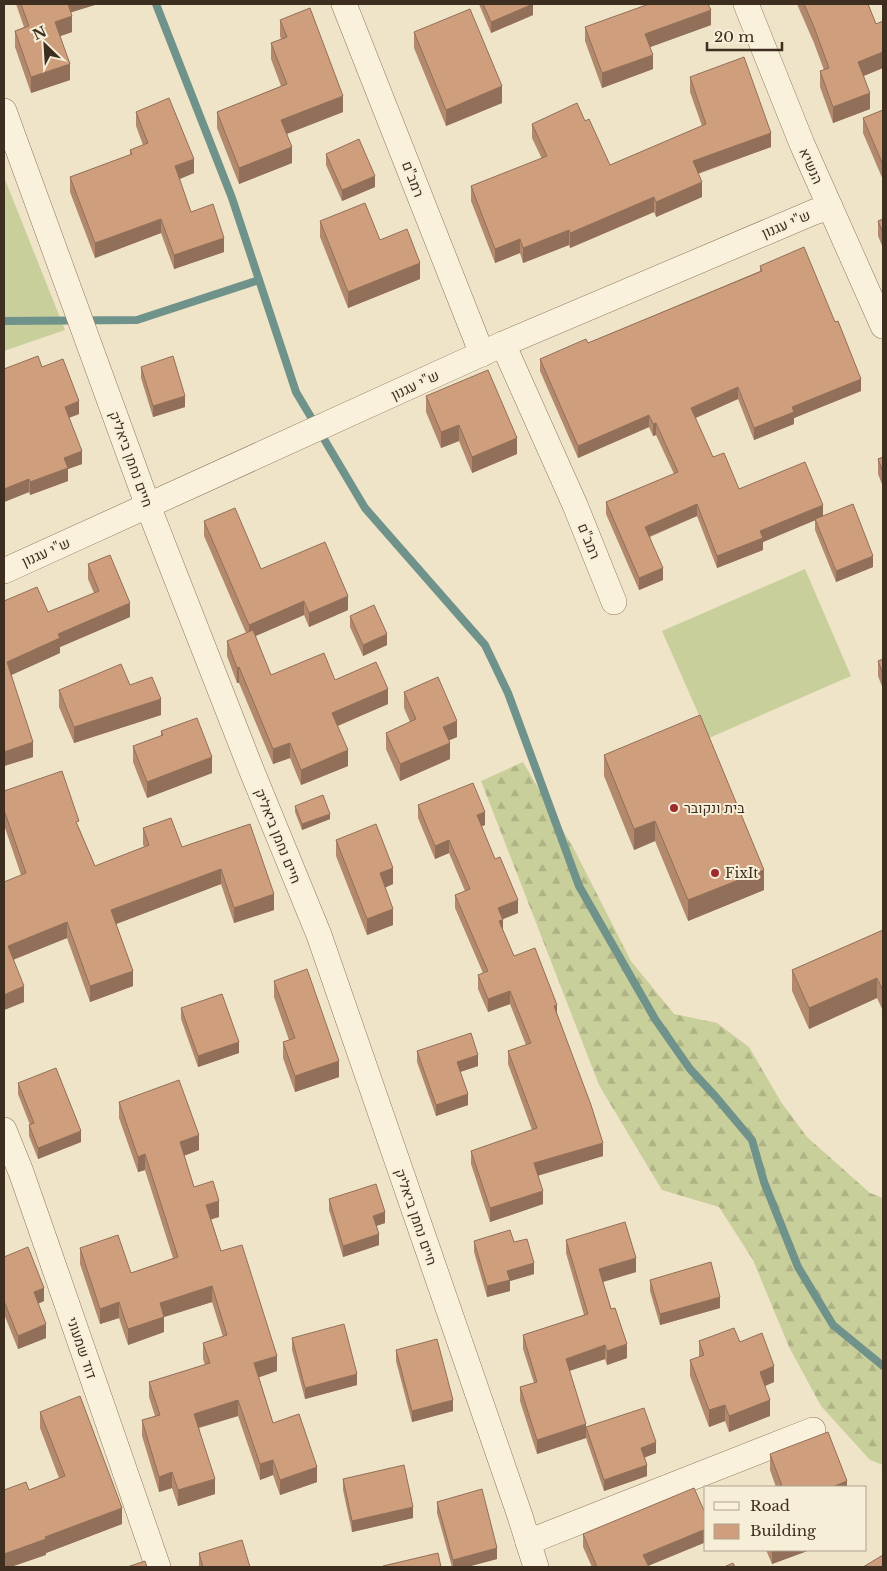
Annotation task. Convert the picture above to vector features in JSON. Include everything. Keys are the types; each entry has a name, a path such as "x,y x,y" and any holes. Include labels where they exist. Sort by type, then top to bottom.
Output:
{"street":[{"name":"רמב\"ם","path":"344,4 493,349 575,505 614,602"},
{"name":"הנשיא","path":"746,4 802,144 883,326"},
{"name":"חיים נחמן ביאליק","path":"4,111 148,506 251,769 319,935 536,1567"},
{"name":"ש\"י עגנון","path":"4,571 493,349 814,212 830,207"},
{"name":"דוד שמעוני","path":"4,1130 21,1172 158,1567"},
{"path":"528,1542 813,1430"}],"green space":[{"path":"4,177 65,330 4,351"},
{"path":"805,569 851,676 709,738 662,631"},
{"path":"523,762 575,851 631,961 674,1014 717,1023 749,1047 781,1102 807,1137 870,1193 883,1198 883,1465 870,1460 821,1406 789,1347 753,1260 719,1207 662,1190 599,1085 481,781"}],"building":[{"path":"21,4 68,4 72,16 55,22 70,64 31,77 15,31 29,26"},
{"path":"483,4 533,4 491,22"},
{"path":"649,4 708,4 711,10 645,34 653,55 602,73 585,27"},
{"path":"804,4 868,4 876,24 883,21 883,52 858,62 870,93 833,107 820,71 829,68"},
{"path":"310,8 343,96 281,120 292,147 239,168 217,112 287,84 271,43 287,37 280,20"},
{"path":"470,9 502,86 446,110 414,32"},
{"path":"744,57 771,133 693,161 702,182 656,202 654,197 570,233 569,230 523,248 520,239 495,249 471,186 547,156 532,124 577,103 585,121 589,119 610,165 706,124 690,77"},
{"path":"169,98 194,159 175,166 191,212 213,204 224,238 174,255 161,219 95,243 70,177 132,154 130,150 148,143 136,112"},
{"path":"883,110 883,165 863,118"},
{"path":"359,139 375,176 342,190 326,154"},
{"path":"365,203 380,240 407,229 420,263 348,292 320,221"},
{"path":"883,219 883,233 878,221"},
{"path":"804,247 835,322 838,321 861,379 792,407 794,412 754,428 738,387 691,408 713,457 724,453 739,489 805,462 823,505 760,531 763,538 717,556 697,504 645,527 663,568 639,578 606,502 678,472 656,423 653,424 649,415 578,446 540,359 586,339 588,343 762,271 760,266"},
{"path":"38,356 42,367 63,359 79,401 65,407 82,451 64,458 68,468 30,482 29,479 4,489 4,369"},
{"path":"173,356 185,396 153,406 141,367"},
{"path":"488,370 517,438 472,457 459,425 441,432 426,396"},
{"path":"883,457 883,472 878,459"},
{"path":"853,504 873,556 836,571 815,519"},
{"path":"235,508 261,569 325,542 348,596 309,613 304,601 249,625 204,521"},
{"path":"110,555 130,603 58,634 60,638 7,662 33,742 4,752 4,601 37,587 48,612 99,591 88,564"},
{"path":"374,605 387,634 363,645 350,616"},
{"path":"253,630 271,675 324,653 335,680 376,662 388,689 332,713 348,750 301,770 290,743 273,749 227,641"},
{"path":"883,659 883,674 878,661"},
{"path":"121,664 130,685 152,677 161,699 74,727 59,690"},
{"path":"438,677 457,721 443,727 450,743 400,764 386,733 416,719 404,692"},
{"name":"בית ונקובר","path":"700,715 764,870 688,900 655,821 634,829 604,755"},
{"path":"197,718 212,757 147,782 133,746 163,735 161,731"},
{"path":"62,771 79,821 76,822 95,866 149,845 143,828 171,818 182,847 250,824 274,894 234,908 221,869 111,910 133,971 90,986 67,922 8,946 24,986 4,995 4,882 26,873 4,810 4,791"},
{"path":"473,783 485,812 477,815 495,859 500,857 518,900 498,908 503,920 499,921 514,956 535,948 557,1005 554,1006 603,1143 534,1163 543,1191 490,1208 471,1151 537,1128 508,1051 531,1043 510,991 488,999 478,975 488,971 455,895 470,889 449,840 435,846 418,805"},
{"path":"323,795 330,814 302,824 295,806"},
{"path":"376,824 393,868 380,873 393,909 367,919 336,840"},
{"path":"883,930 883,991 877,978 809,1008 792,970"},
{"path":"307,969 339,1061 295,1076 283,1042 295,1038 274,981"},
{"path":"222,994 239,1042 198,1056 181,1008"},
{"path":"471,1033 478,1055 457,1062 468,1094 436,1105 417,1051"},
{"path":"56,1068 81,1131 38,1148 29,1125 34,1123 18,1083"},
{"path":"179,1080 199,1135 180,1142 194,1187 213,1181 219,1201 206,1205 221,1251 242,1245 277,1356 254,1363 273,1423 299,1414 317,1467 280,1480 273,1460 260,1464 238,1400 194,1414 215,1479 178,1490 172,1472 159,1477 142,1420 160,1415 149,1382 210,1363 203,1343 227,1335 212,1286 160,1303 164,1317 128,1329 119,1302 100,1309 80,1248 118,1235 131,1273 178,1257 145,1154 138,1157 119,1102"},
{"path":"376,1184 385,1212 373,1216 379,1234 343,1246 329,1199"},
{"path":"625,1222 636,1258 599,1269 611,1309 615,1308 627,1344 607,1351 605,1345 566,1359 586,1424 537,1440 520,1387 537,1382 523,1335 588,1314 566,1240"},
{"path":"510,1230 514,1242 527,1239 534,1263 507,1271 510,1280 487,1286 474,1241"},
{"path":"28,1247 44,1288 34,1292 46,1324 18,1336 4,1301 4,1257"},
{"path":"711,1262 720,1297 660,1314 650,1280"},
{"path":"344,1324 357,1374 305,1388 292,1338"},
{"path":"734,1328 740,1342 762,1333 774,1366 760,1372 770,1400 729,1416 725,1405 709,1410 690,1360 704,1355 699,1341"},
{"path":"437,1339 453,1400 412,1411 396,1350"},
{"path":"80,1396 122,1508 4,1554 4,1490 26,1482 29,1490 65,1476 40,1412"},
{"path":"644,1408 656,1442 641,1448 647,1465 604,1480 586,1427"},
{"path":"828,1432 847,1481 834,1486 782,1486 770,1454"},
{"path":"404,1465 413,1507 352,1521 343,1479"},
{"path":"694,1488 704,1510 704,1530 643,1555 649,1567 597,1567 583,1534"},
{"path":"482,1489 497,1548 453,1560 437,1502"},
{"path":"242,1540 250,1567 203,1567 199,1553"},
{"path":"438,1553 441,1567 383,1567 383,1566"},
{"path":"883,1555 883,1567 863,1567"},
{"path":"145,1561 147,1567 127,1567"},
{"path":"733,1563 735,1567 724,1567"}],"waterway":[{"path":"156,4 232,198 296,392 365,508 485,645 508,693 579,886 655,1019 690,1069 752,1140 764,1182 798,1267 833,1325 883,1366"},
{"path":"4,321 137,320 259,280"}],"place":[{"name":"בית ונקובר","path":"674,808"},
{"name":"FixIt","path":"715,873"}]}
